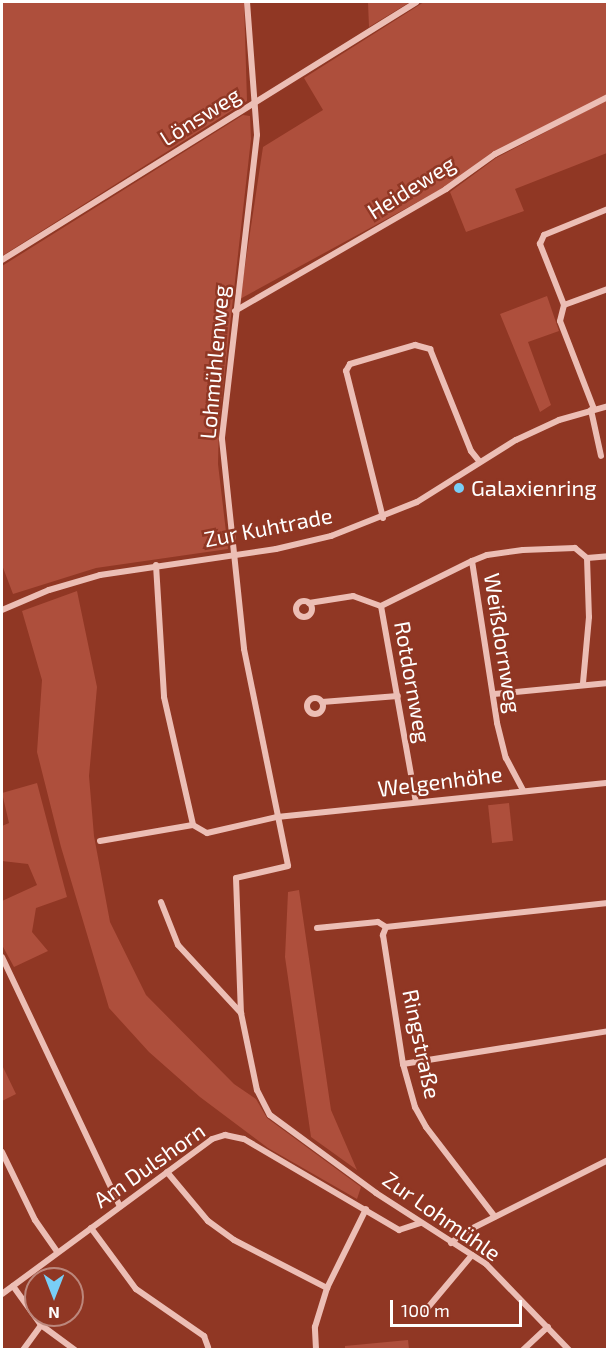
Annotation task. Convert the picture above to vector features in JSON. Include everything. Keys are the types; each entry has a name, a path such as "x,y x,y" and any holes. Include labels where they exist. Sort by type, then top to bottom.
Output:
{"street":[{"name":"Lohmühlenweg","path":"247,2 257,135 222,440 236,554 244,649 288,866"},
{"name":"Lönsweg","path":"2,260 416,2"},
{"name":"Heideweg","path":"235,311 446,189 495,154 608,97"},
{"path":"602,456 592,409 560,321 564,305 540,244 544,236 608,209"},
{"path":"564,305 608,289"},
{"path":"383,518 348,383 346,371 350,364 415,345 430,349 471,451 480,462"},
{"name":"Zur Kuhtrade","path":"2,610 71,582 156,565 322,539 383,518 457,480 480,462 559,420 608,406"},
{"path":"472,561 496,553 565,548 575,548 587,558 608,556"},
{"path":"583,683 589,617 587,558"},
{"name":"Weißdornweg","path":"381,606 472,561 506,758 523,790"},
{"path":"156,565 164,697 193,825"},
{"name":"Rotdornweg","path":"309,603 353,596 381,606 416,802"},
{"path":"494,694 608,682"},
{"path":"322,702 398,696"},
{"name":"Welgenhöhe","path":"100,841 193,825 207,833 277,817 608,783"},
{"name":"Zur Lohmühle","path":"288,866 236,878 241,1013 257,1090 266,1110 342,1168 420,1223 486,1264 569,1350"},
{"path":"161,902 178,945 241,1013"},
{"path":"317,928 378,922 386,927 608,903"},
{"name":"Ringstraße","path":"386,927 383,935 404,1064 415,1107 426,1127 495,1217"},
{"path":"2,957 120,1207"},
{"path":"404,1064 608,1030"},
{"name":"Am Dulshorn","path":"2,1294 212,1139 232,1135 366,1209 399,1230 420,1223"},
{"path":"2,1152 35,1220 57,1252"},
{"path":"452,1243 495,1217 608,1160"},
{"path":"167,1172 208,1221 234,1240 327,1288"},
{"path":"316,1349 315,1328 327,1288 366,1209"},
{"path":"91,1228 136,1289 204,1336 208,1347"},
{"path":"425,1311 472,1256"},
{"path":"13,1286 24,1302"},
{"path":"23,1350 39,1327"},
{"path":"43,1327 75,1350"},
{"path":"523,1350 548,1327"}],"shaded area":[{"path":"2,2 244,2 247,101 2,256"},
{"path":"368,2 410,2 369,27"},
{"path":"424,2 607,2 607,95 494,151 447,186 240,299 263,147 323,110 304,78"},
{"path":"607,100 607,153 515,189 524,211 466,232 450,192 496,158"},
{"path":"243,115 250,116 251,139 219,423 218,464 228,549 96,568 13,594 2,565 2,266"},
{"path":"547,296 559,331 528,342 551,405 540,412 500,314"},
{"path":"77,591 97,687 89,776 94,836 110,922 146,995 234,1084 256,1099 267,1118 361,1187 357,1199 268,1148 200,1097 149,1052 109,1008 61,847 37,752 42,680 22,611"},
{"path":"37,783 67,897 36,908 32,932 48,951 14,967 2,945 2,901 37,885 28,864 2,861 2,826 9,823 2,793"},
{"path":"509,803 513,841 492,843 488,805"},
{"path":"299,890 331,1110 357,1170 311,1137 285,957 288,892"},
{"path":"2,1065 16,1094 2,1101"},
{"path":"408,1340 409,1349 345,1349 345,1346"}],"place":[{"name":"Galaxienring","path":"459,488"}]}
